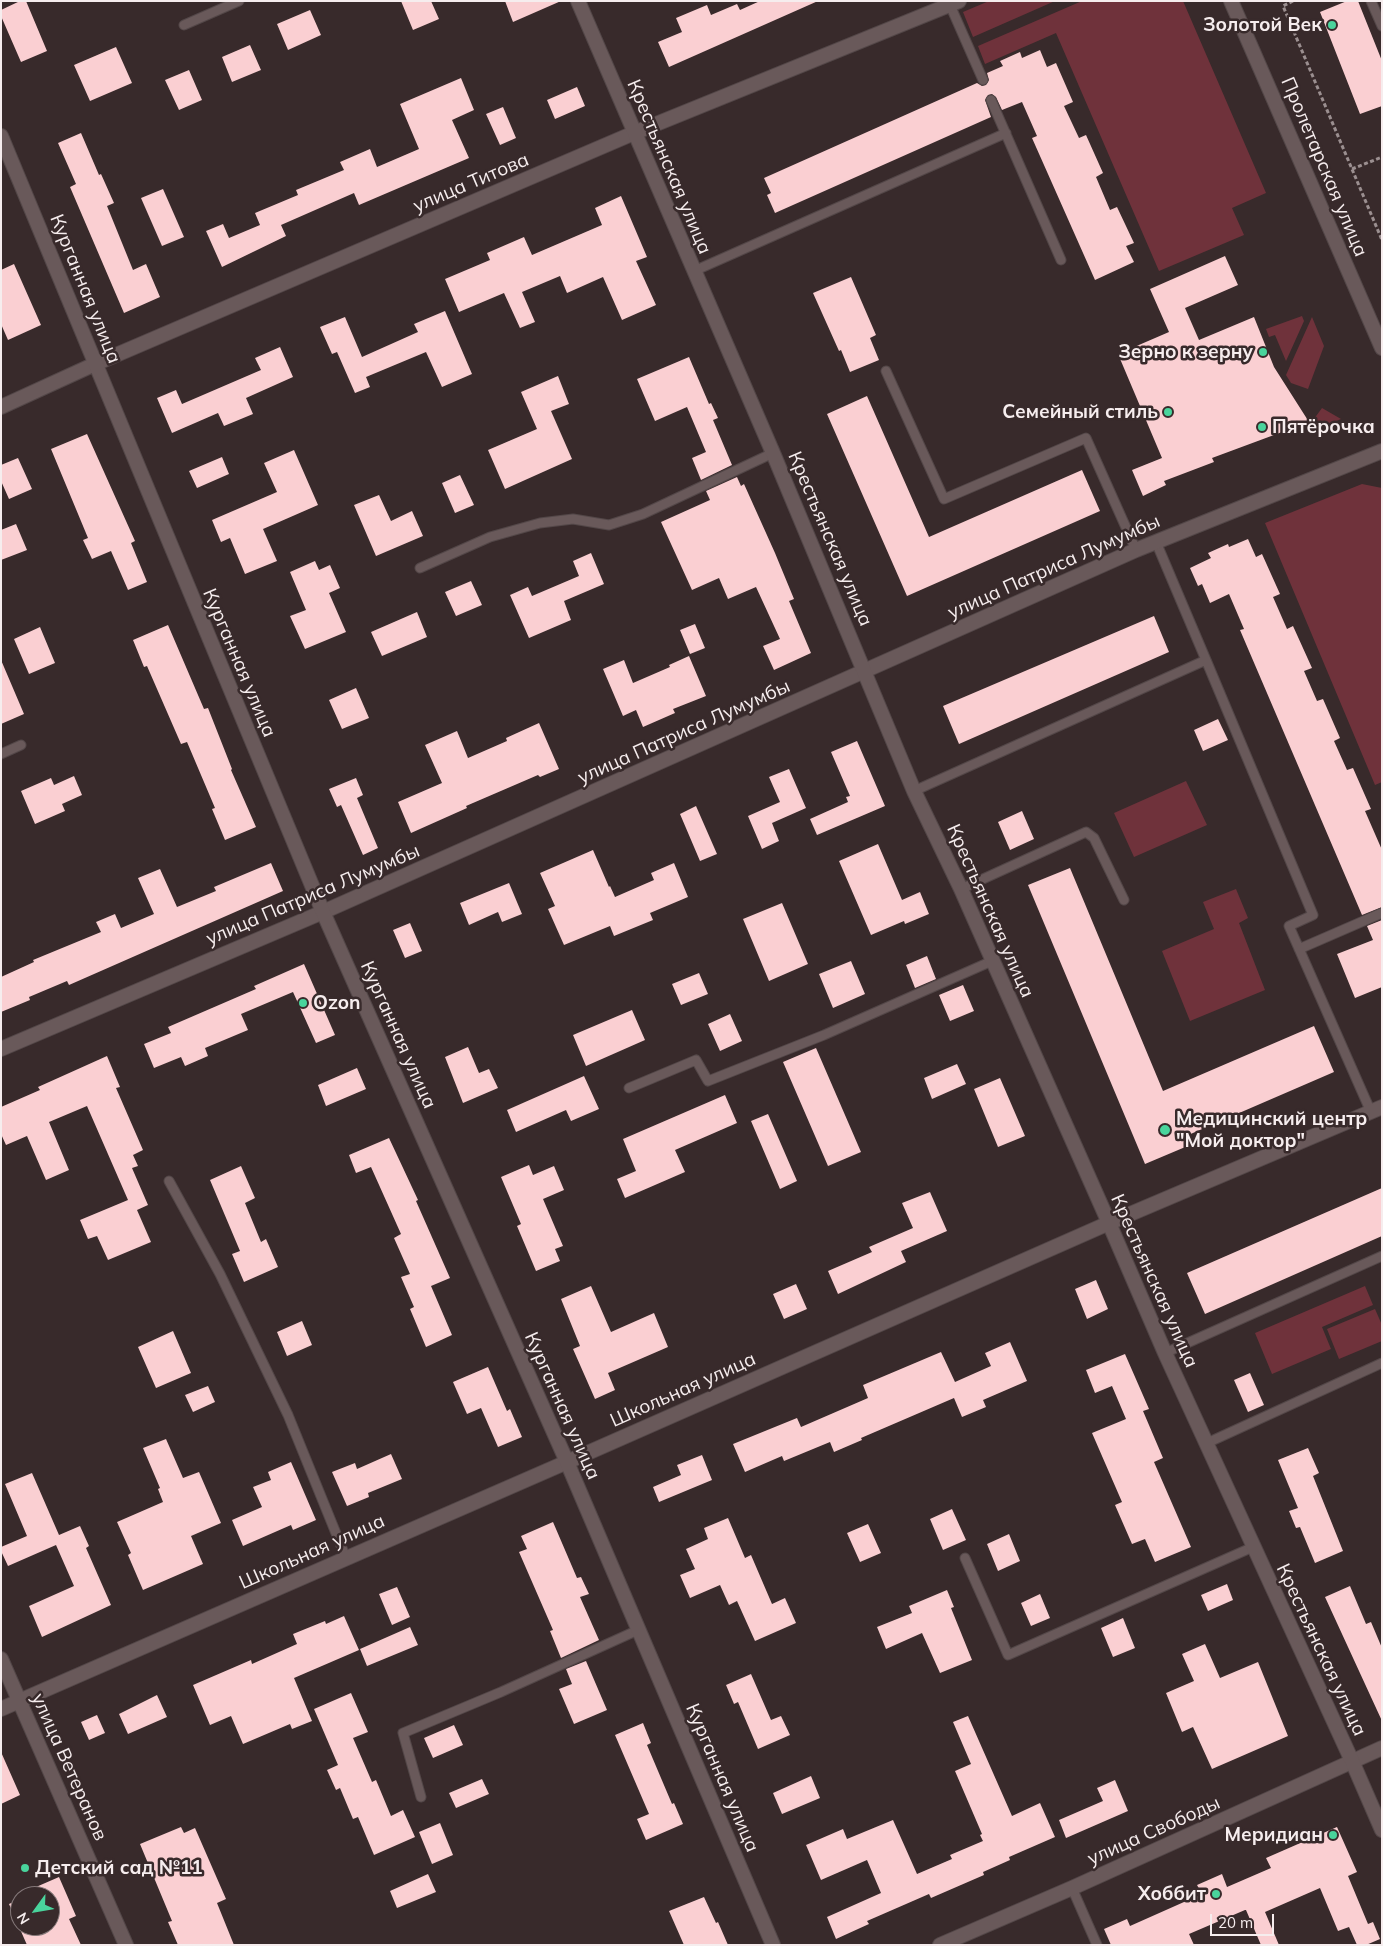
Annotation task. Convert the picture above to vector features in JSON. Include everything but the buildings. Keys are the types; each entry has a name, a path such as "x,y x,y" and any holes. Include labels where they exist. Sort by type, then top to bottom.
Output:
{"street":[{"name":"Крестьянская улица","path":"578,1 773,453 914,791 961,889 1165,1353 1382,1830"},
{"name":"Пролетарская улица","path":"1231,1 1382,348"},
{"name":"улица Титова","path":"1,407 95,364 634,134 954,3"},
{"name":"Курганная улица","path":"1,136 5,155 95,364 323,912 567,1462 773,1945"},
{"name":"улица Патриса Лумумбы","path":"1,1048 323,912 1136,550 1382,451"},
{"name":"Школьная улица","path":"1,1710 1109,1223 1376,1110"},
{"name":"улица Ветеранов","path":"1,1659 126,1945"},
{"name":"улица Свободы","path":"940,1945 1072,1888 1382,1748"}],"lane":[{"path":"184,25 239,1"},
{"path":"1371,1 1382,26"},
{"path":"954,3 983,80"},
{"path":"991,100 1061,260"},
{"path":"694,271 1006,133"},
{"path":"886,371 944,499 1086,438 1136,550"},
{"path":"420,568 490,537 540,523 572,519 610,525 643,514 773,453"},
{"path":"1156,542 1312,915 1289,926 1376,1110"},
{"path":"914,791 1206,660"},
{"path":"1,754 21,745"},
{"path":"961,889 1086,832 1094,838 1124,900"},
{"path":"1299,949 1382,913"},
{"path":"629,1088 696,1060 708,1081 824,1035 992,961"},
{"path":"169,1181 220,1274 288,1415 346,1558"},
{"path":"1165,1353 1382,1256"},
{"path":"1207,1443 1382,1363"},
{"path":"965,1558 1008,1655 1253,1547"},
{"path":"421,1797 403,1733 501,1692 638,1630"},
{"path":"1072,1888 1097,1945"}],"path":[{"path":"1294,1 1282,3 1382,240"},
{"path":"1352,170 1382,157"}],"shaded area":[{"path":"989,1 1055,1 973,37 963,12"},
{"path":"1082,1 1183,1 1266,193 1232,208 1244,235 1159,271 1056,33 985,64 978,46"},
{"path":"1302,316 1304,321 1286,361 1275,335 1269,337 1266,329"},
{"path":"1312,317 1324,346 1308,389 1291,383 1286,375"},
{"path":"1322,408 1341,419 1315,430 1311,423"},
{"path":"1362,484 1382,488 1382,782 1375,785 1265,523"},
{"path":"1186,781 1207,825 1134,857 1114,813"},
{"path":"1236,889 1248,918 1239,923 1265,990 1190,1021 1162,951 1214,929 1203,902"},
{"path":"1365,1286 1373,1305 1322,1327 1331,1349 1272,1374 1255,1333"},
{"path":"1375,1309 1382,1325 1382,1341 1339,1359 1327,1329"}],"place":[{"name":"Золотой Век","path":"1332,25"},
{"name":"Зерно к зерну","path":"1263,352"},
{"name":"Семейный стиль","path":"1168,412"},
{"name":"Пятёрочка","path":"1262,427"},
{"name":"Ozon","path":"303,1003"},
{"name":"Медицинский центр \"Мой доктор\"","path":"1165,1130"},
{"name":"Меридиан","path":"1333,1835"},
{"name":"Детский сад №11","path":"25,1868"},
{"name":"Хоббит","path":"1216,1894"}]}
